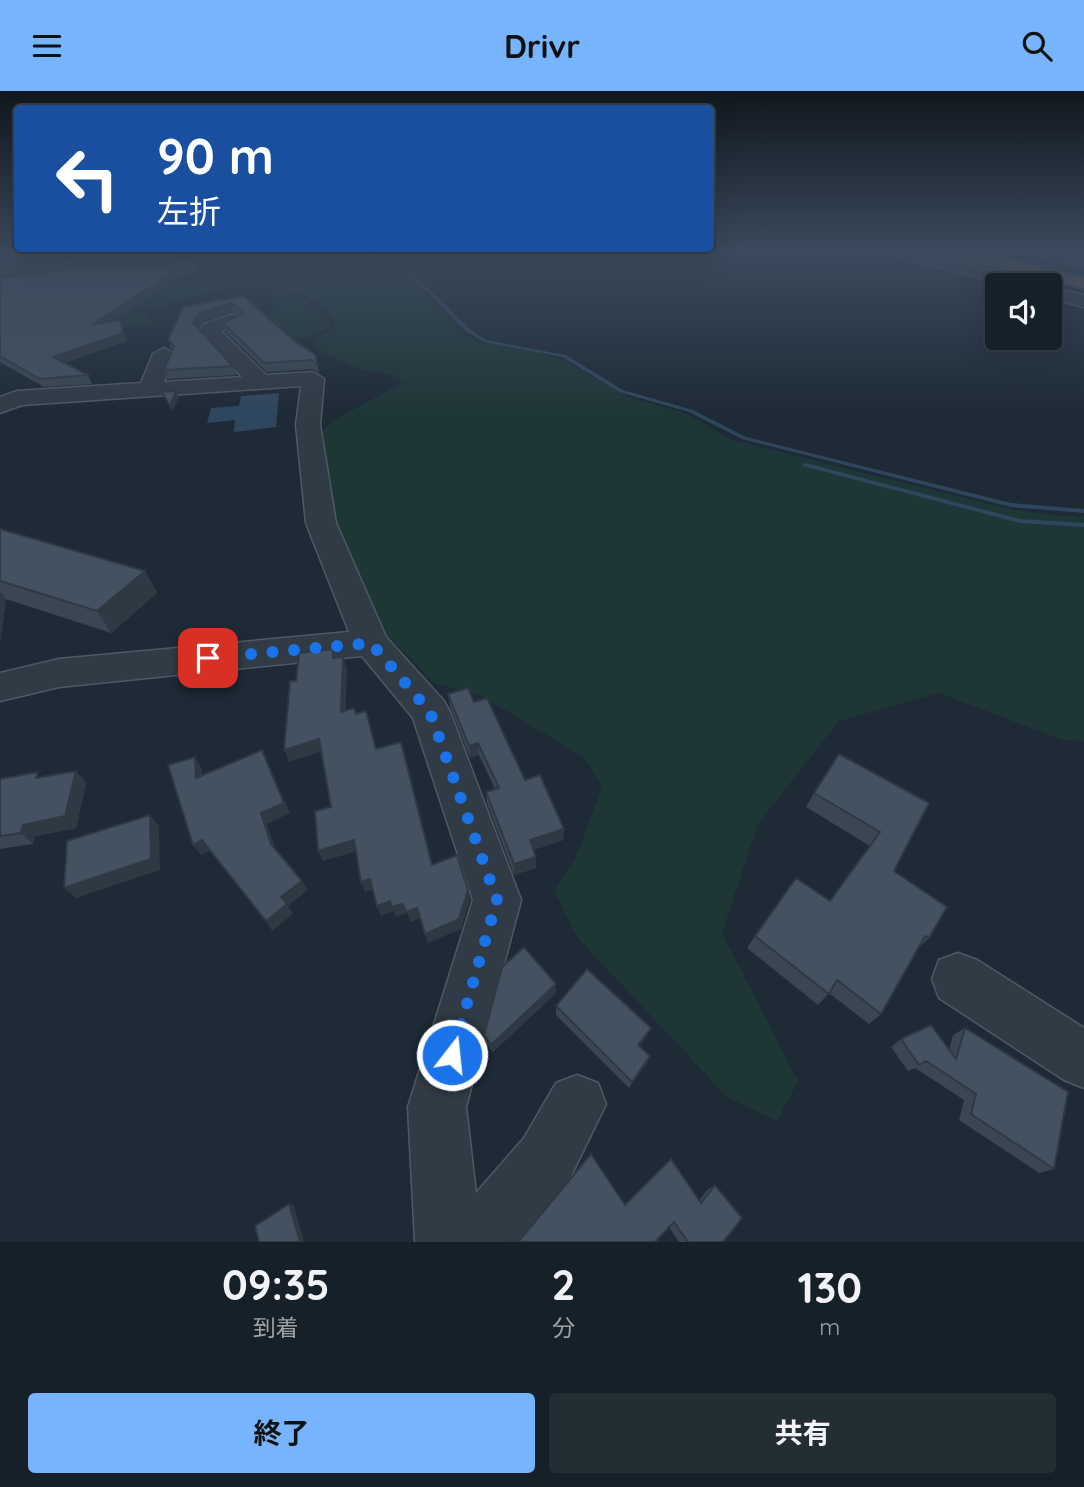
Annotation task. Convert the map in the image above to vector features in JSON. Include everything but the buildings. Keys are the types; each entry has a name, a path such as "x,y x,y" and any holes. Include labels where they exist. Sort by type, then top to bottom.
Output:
{"street":[{"path":"234,320 209,331 261,383"},
{"path":"149,390 164,354"},
{"path":"0,378 8,402 313,379 308,425 320,523 371,643 430,712 497,900 437,1107 448,1242"},
{"path":"0,687 59,673 371,643"},
{"path":"958,979 1084,1060"},
{"path":"476,1242 546,1160 577,1104"}],"green space":[{"path":"125,306 162,306 132,311 146,315 153,325 150,327 97,324"},
{"path":"272,306 311,306 331,323 329,327 307,338 290,339 255,318 274,314"},
{"path":"319,306 436,306 466,336 478,342 530,350 567,362 628,397 683,412 732,440 1010,509 1060,516 1084,516 1084,741 1063,740 939,693 839,721 758,824 722,933 798,1081 777,1121 727,1097 576,936 554,890 574,862 602,787 585,758 481,696 434,683 383,631 334,525 320,433 332,421 402,383 397,376 355,368 315,348 316,338 338,326"}],"water":[{"path":"279,393 276,427 234,432 235,420 207,423 211,408 239,406 241,396"}],"waterway":[{"path":"443,306 468,330 485,341 564,356 621,391 691,411 744,438 1011,505 1084,511"},
{"path":"805,465 1020,521 1084,525"}],"route":[{"path":"208,658 371,643 430,712 497,900 452,1055"}]}
